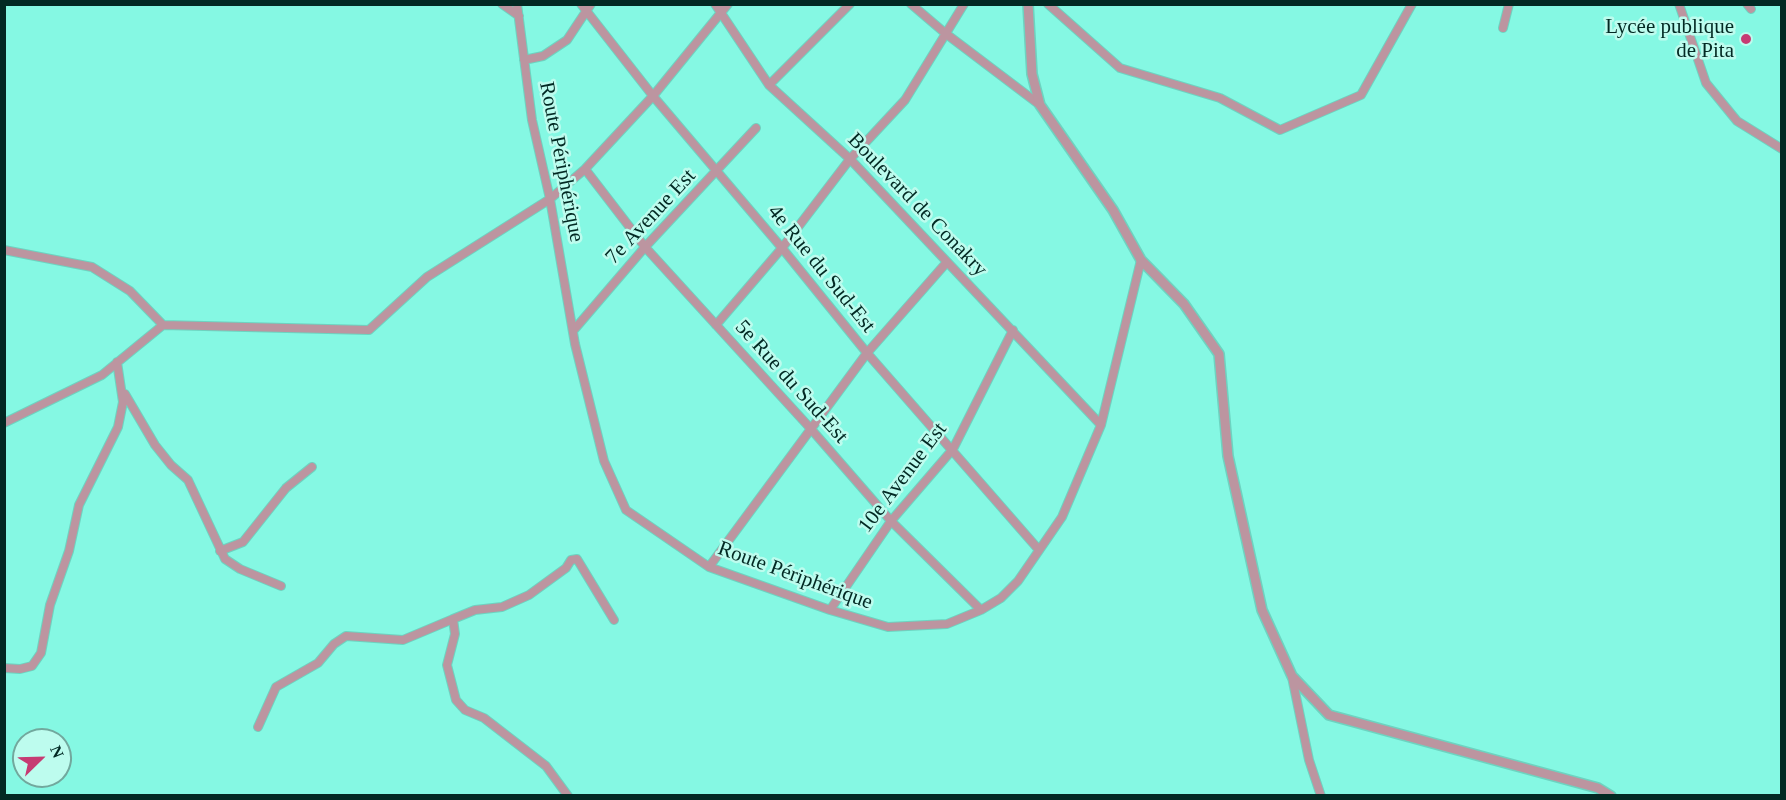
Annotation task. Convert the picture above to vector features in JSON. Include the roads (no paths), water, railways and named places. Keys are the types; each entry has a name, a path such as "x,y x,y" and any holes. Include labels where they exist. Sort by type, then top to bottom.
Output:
{"street":[{"path":"502,4 519,16"},
{"name":"Route Périphérique","path":"518,4 532,120 550,199 573,331 604,461 626,510 709,567 830,610 888,627 947,624 981,610 1001,598 1018,581 1062,516 1101,425 1141,260"},
{"name":"Boulevard de Conakry","path":"715,4 769,85 849,159 1101,425"},
{"path":"4,423 102,375 164,325 369,330 427,277 550,199 585,169 653,96 728,4"},
{"path":"769,85 850,4"},
{"path":"911,4 945,33 1040,105 1113,210 1141,260 1185,304 1219,354 1228,456 1262,610 1292,676 1309,760 1321,795"},
{"path":"716,325 782,248 849,159 905,100 964,4"},
{"path":"1028,4 1032,74 1040,105"},
{"path":"1048,4 1120,68 1220,98 1280,129 1361,95 1412,4"},
{"path":"1503,28 1509,4"},
{"path":"1678,4 1706,83 1737,121 1782,149"},
{"path":"524,60 543,56 567,40 586,7"},
{"name":"4e Rue du Sud-Est","path":"586,7 653,96 782,248 867,353 953,449 1038,550"},
{"name":"7e Avenue Est","path":"573,331 645,247 756,128"},
{"name":"5e Rue du Sud-Est","path":"585,169 645,247 811,429 891,521 981,610"},
{"path":"4,250 92,267 130,291 164,325"},
{"path":"709,567 867,353 947,262"},
{"name":"10e Avenue Est","path":"830,610 891,521 953,449 1013,330"},
{"path":"117,362 125,396 143,427 171,465 188,480 204,511 220,551 240,569 281,586"},
{"path":"4,668 20,669 32,666 41,653 50,605 69,551 79,505 118,427 123,402 121,381"},
{"path":"220,551 243,542 286,488 312,467"},
{"path":"258,727 276,687 318,663 334,644 346,636 359,635 403,640 475,610 502,607 529,595 557,576 571,560 577,559 614,620"},
{"path":"453,619 455,634 447,665 456,700 465,710 484,718 546,766 568,795"},
{"path":"1292,676 1329,715 1598,788 1611,795"}],"place":[{"name":"Lycée publique de Pita","path":"1746,39"}]}
